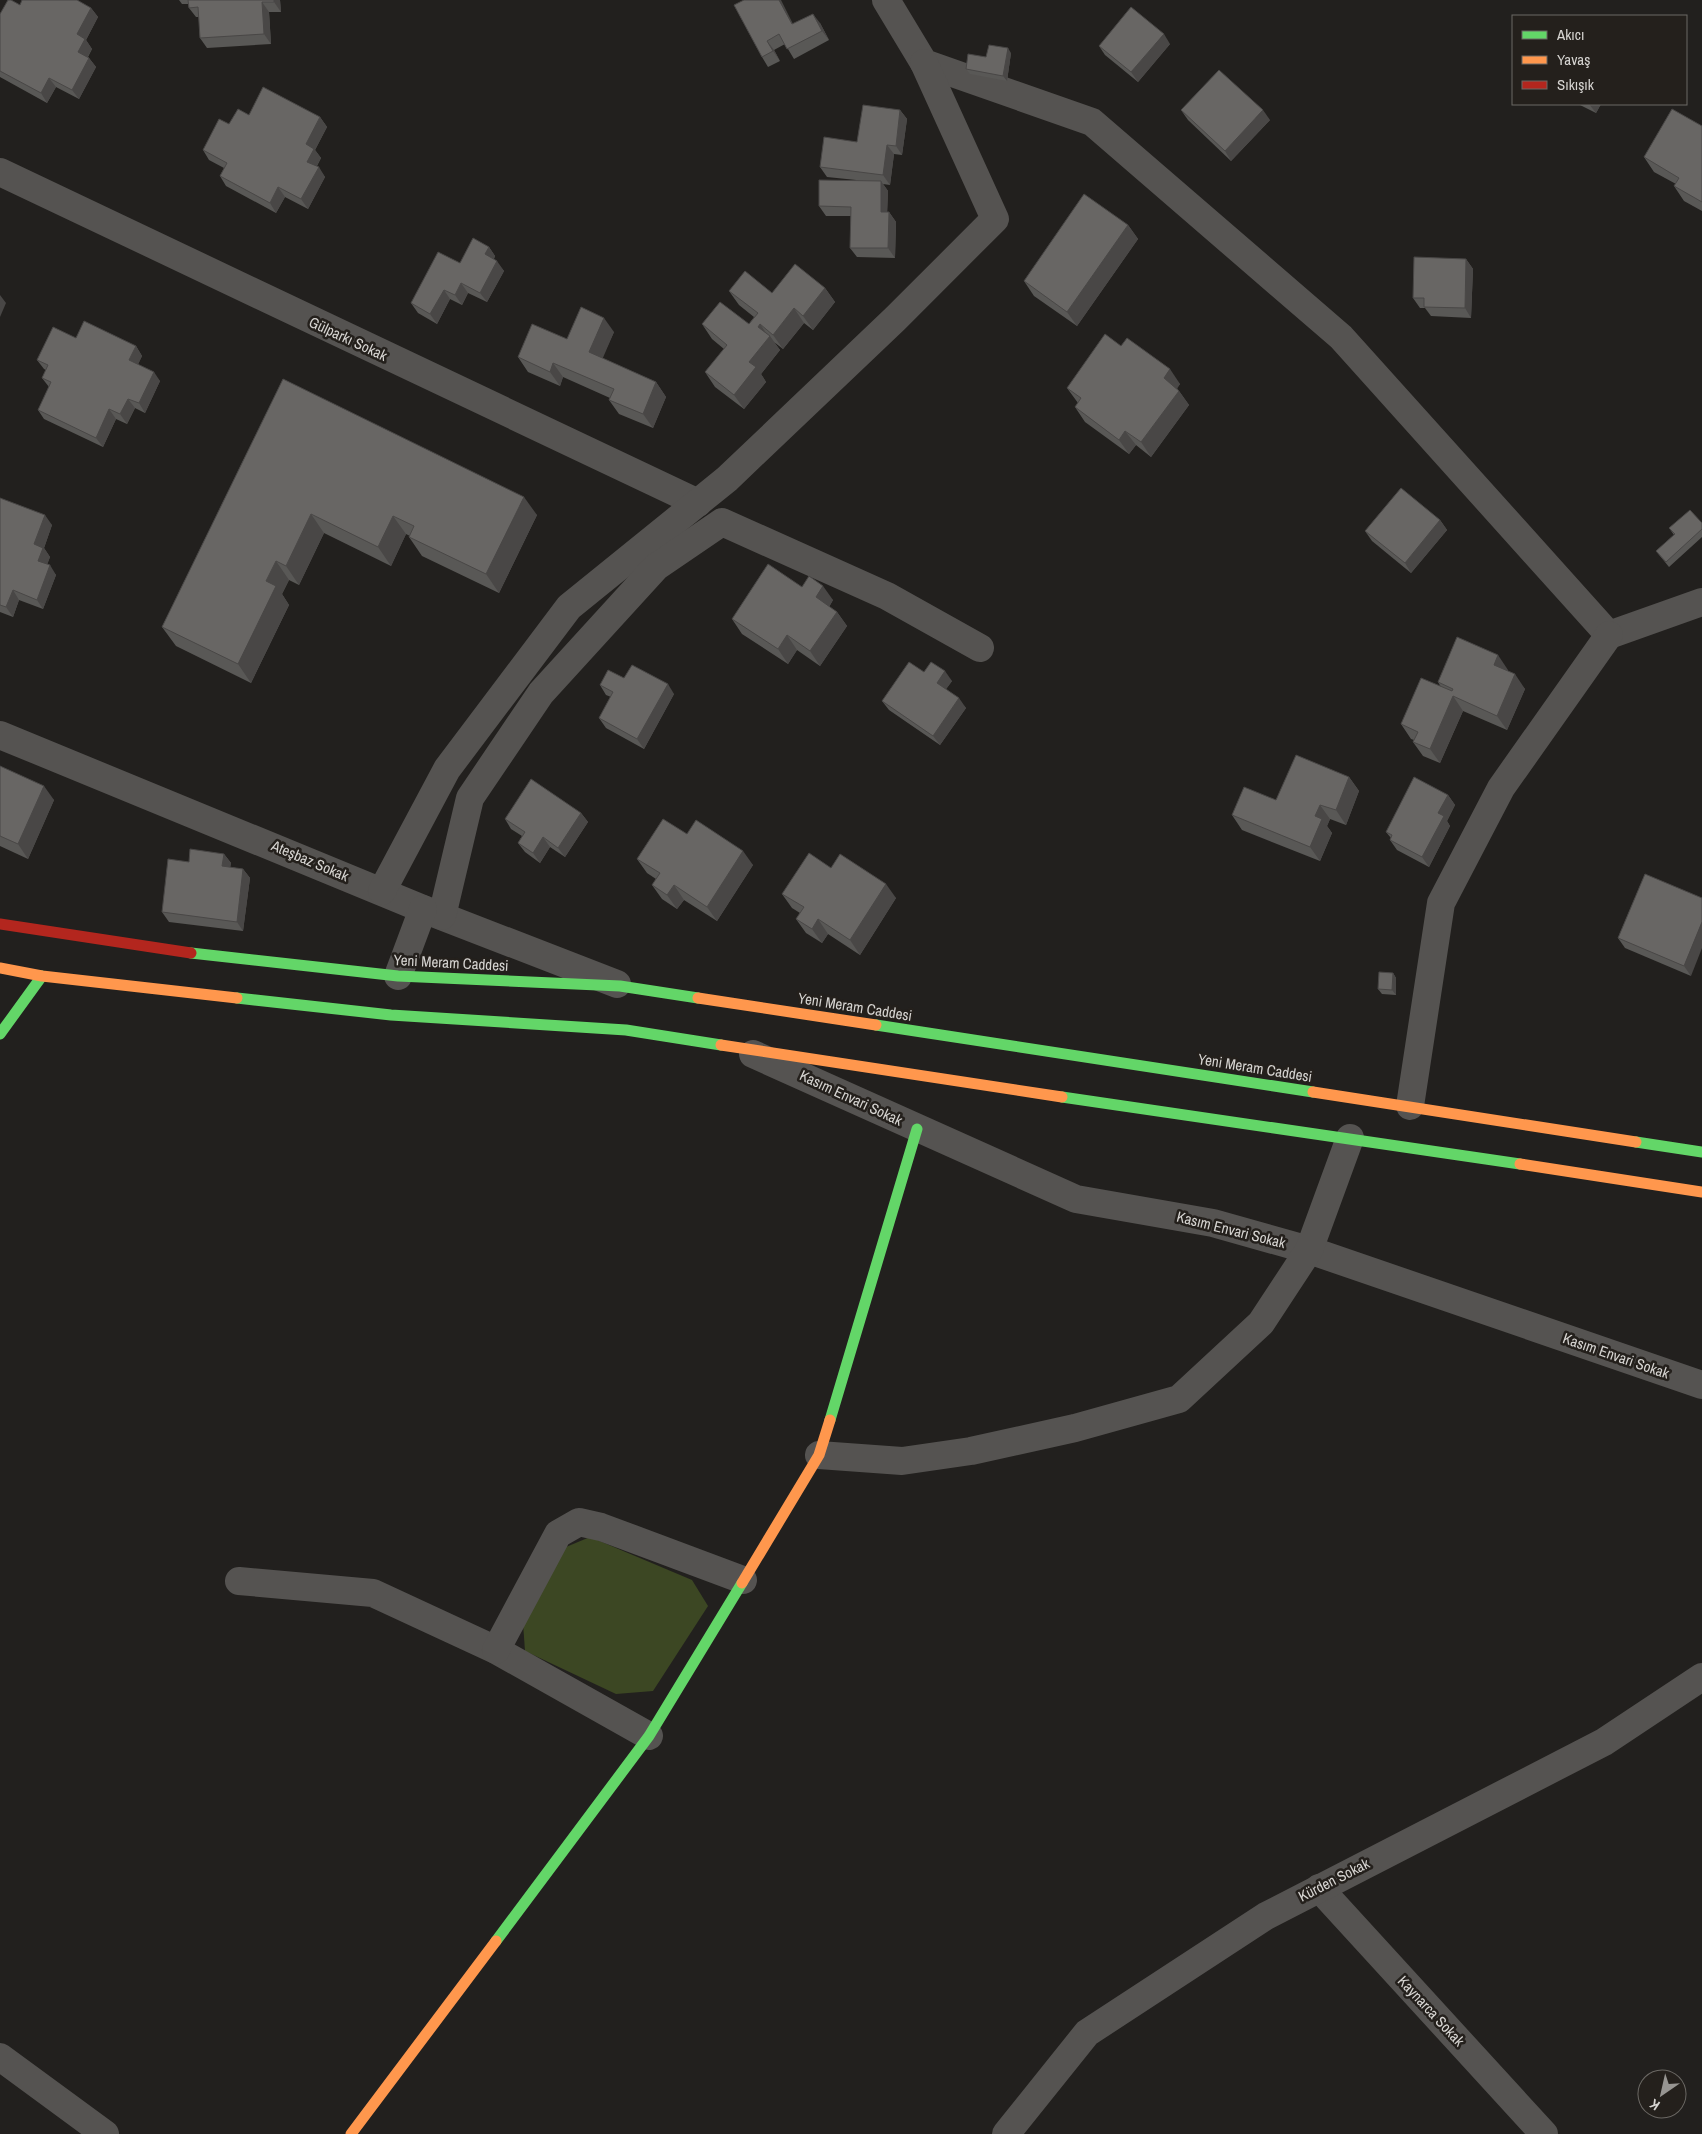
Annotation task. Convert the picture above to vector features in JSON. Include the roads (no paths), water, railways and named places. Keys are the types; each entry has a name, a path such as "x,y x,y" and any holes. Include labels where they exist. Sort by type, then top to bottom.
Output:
{"main road":[{"name":"Yeni Meram Caddesi","path":"0,924 223,958 398,976 620,986 1702,1152"},
{"path":"0,968 42,976 391,1016 626,1030 1702,1192"},
{"path":"0,1034 42,976"},
{"path":"351,2134 649,1736 819,1455 917,1129"}],"street":[{"path":"382,892 447,769 569,608 727,479 895,319 995,219 924,62 886,0"},
{"path":"924,62 1092,122 1341,338 1609,636"},
{"name":"Gülparkı Sokak","path":"0,172 698,503"},
{"path":"398,976 432,913 470,798 541,692 656,567 722,522 887,596 980,648"},
{"path":"1410,1106 1441,903 1501,788 1609,636 1702,602"},
{"name":"Ateşbaz Sokak","path":"0,735 432,913 620,986"},
{"name":"Kasım Envari Sokak","path":"741,1048 917,1129 1076,1199 1213,1223 1309,1250 1702,1385"},
{"path":"819,1455 902,1461 971,1452 1075,1428 1179,1399 1260,1322 1309,1250 1350,1138"},
{"path":"496,1650 558,1534 579,1522 601,1527 743,1580"},
{"path":"239,1581 374,1593 496,1650 649,1736"},
{"name":"Kürden Sokak","path":"1006,2134 1087,2033 1266,1916 1604,1742 1702,1677"},
{"name":"Kaynarca Sokak","path":"1319,1888 1544,2134"},
{"path":"0,2057 105,2134"}]}
